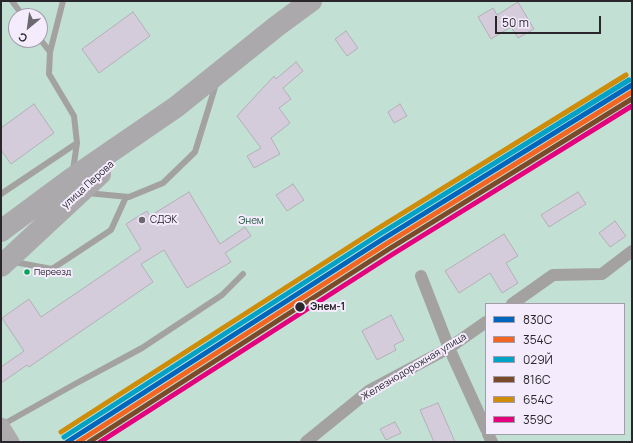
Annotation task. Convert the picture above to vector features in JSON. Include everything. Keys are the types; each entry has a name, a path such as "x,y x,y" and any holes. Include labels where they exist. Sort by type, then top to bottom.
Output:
{"highway":[{"name":"улица Перова","path":"1,231 76,186 277,26 311,1"},
{"name":"улица Перова","path":"4,263 76,186"}],"street":[{"path":"513,303 553,275 602,274 632,251"},
{"path":"421,276 449,348 485,427"},
{"name":"Железнодорожная улица","path":"306,442 370,390 449,348 485,323"},
{"path":"1,426 11,442"}],"lane":[{"path":"63,1 50,52 49,74 74,116 77,143 76,186 104,196 129,197 163,183 195,152 220,72"},
{"path":"47,48 50,52"},
{"path":"1,194 77,143"},
{"path":"4,263 52,269 111,230 126,197"},
{"path":"1,426 142,348 222,295 243,274"}],"green space":[{"name":"Энем","path":"1,1 632,1 632,442 1,442"}],"building":[{"path":"518,2 534,29 518,38 511,27 491,39 478,17 493,8 497,15"},
{"path":"133,12 150,36 99,73 82,49"},
{"path":"346,31 358,48 347,56 335,39"},
{"path":"296,62 303,71 283,88 291,99 279,108 290,123 271,138 280,154 254,168 247,156 261,148 237,116 274,76 276,79"},
{"path":"34,104 54,133 11,164 1,150 1,128"},
{"path":"400,104 407,116 394,123 388,112"},
{"path":"293,184 304,200 287,211 276,195"},
{"path":"189,192 220,244 245,227 251,236 225,253 231,262 187,288 164,250 141,264 153,282 29,367 27,365 1,383 1,367 24,351 2,318 29,299 41,317 141,249 126,224 147,211 150,216"},
{"path":"578,192 586,204 549,227 541,215"},
{"path":"615,221 626,236 610,247 599,233"},
{"path":"504,234 518,256 506,263 518,283 502,293 490,273 459,293 445,271"},
{"path":"391,315 404,340 394,345 396,350 377,360 362,331"},
{"path":"438,403 455,442 434,442 420,410"},
{"path":"395,422 401,433 386,440 380,429"}],"transit line":[{"name":"654С","path":"61,432 377,229 626,75"},
{"name":"029Й","path":"64,437 380,234 629,80"},
{"name":"830С","path":"67,442 383,239 632,85"},
{"name":"354С","path":"78,442 386,244 632,92"},
{"name":"816С","path":"89,442 389,249 632,99"},
{"name":"359С","path":"100,442 393,254 632,106"}],"place":[{"name":"СДЭК","path":"142,220"},
{"name":"Переезд","path":"27,272"},
{"name":"Энем-1","path":"300,307"}]}
